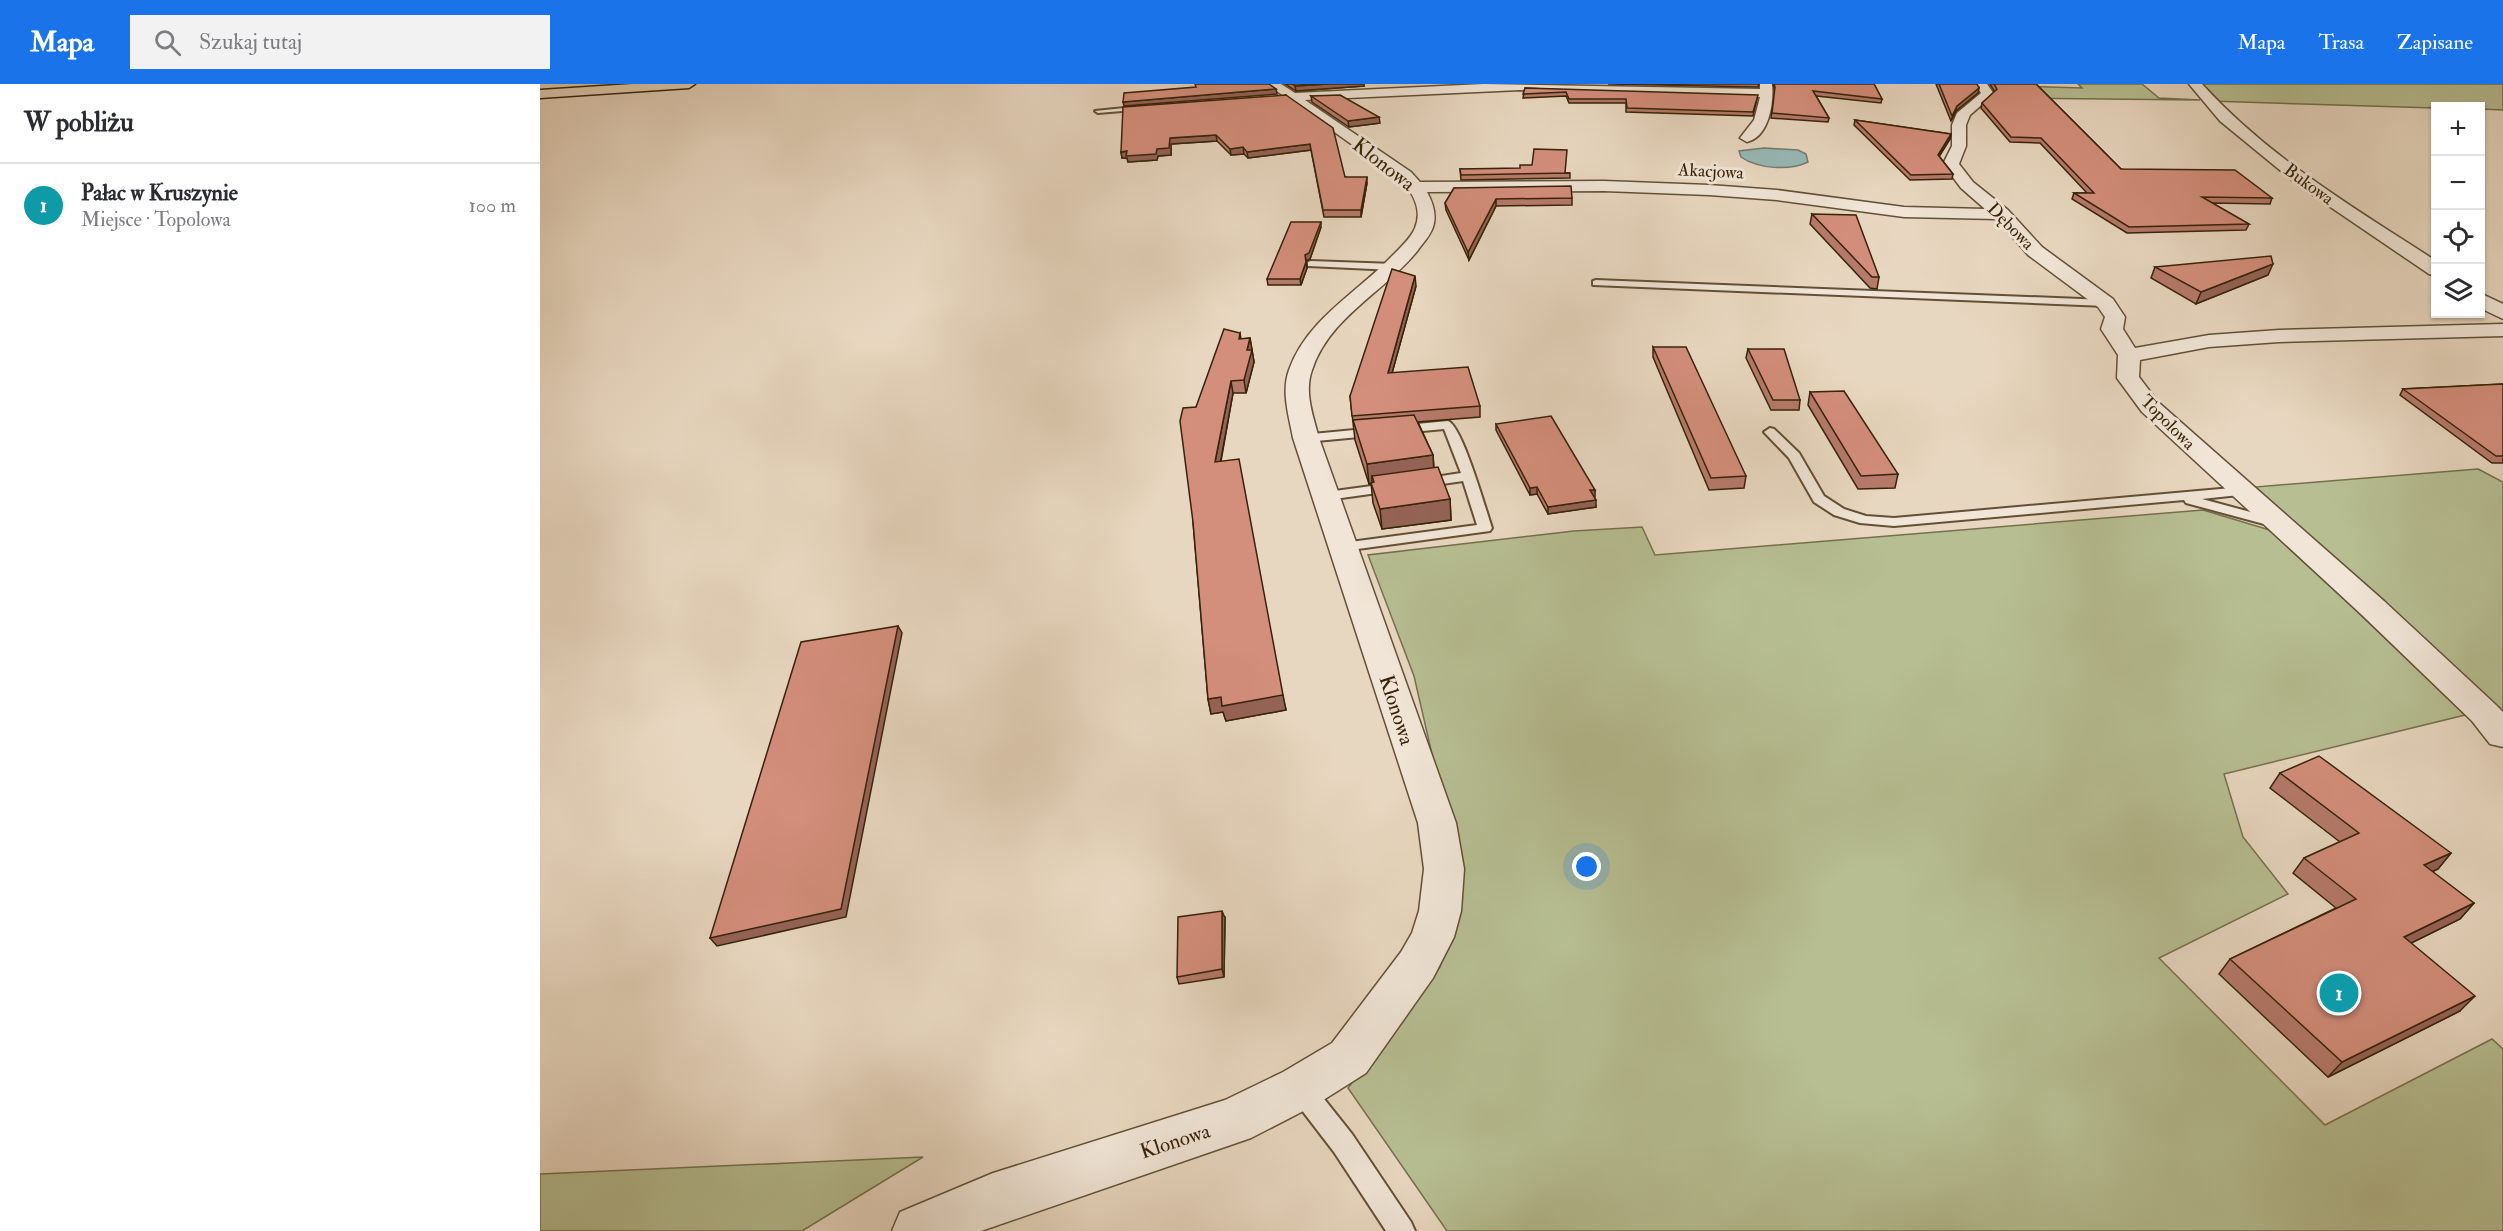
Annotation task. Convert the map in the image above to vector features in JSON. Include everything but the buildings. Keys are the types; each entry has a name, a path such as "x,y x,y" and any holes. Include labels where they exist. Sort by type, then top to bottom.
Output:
{"main road":[{"path":"540,94 689,84"}],"street":[{"name":"Dębowa","path":"1981,84 1988,94 1964,113 1959,125 1959,146 1951,164 1967,185 2002,214 2035,251 2106,303"},
{"name":"Bukowa","path":"2195,84 2225,118 2304,182 2431,267"},
{"path":"1280,93 1520,85 1766,88 1763,122 1747,138"},
{"name":"Klonowa","path":"919,1231 993,1199 1233,1121 1300,1088 1349,1058 1417,964 1435,928 1440,911 1444,869 1437,823 1306,438 1296,400 1296,386 1301,369 1318,337 1333,320 1394,267 1424,228 1425,206 1417,186 1405,175 1280,93"},
{"name":"Akacjowa","path":"1417,186 1592,186 1688,189 1777,195 1904,212 2002,214"},
{"path":"2485,302 2503,313"},
{"path":"2106,303 2115,317 2112,329 2129,354 2232,339 2503,330"},
{"path":"2461,330 2497,326 2503,321"},
{"name":"Topolowa","path":"2129,354 2128,378 2150,407 2284,526 2484,713 2503,735"}],"lane":[{"path":"1098,111 1155,107"},
{"path":"1311,264 1394,267"},
{"path":"1596,283 2106,303"},
{"path":"1306,438 1448,425 1469,476 1485,528 1343,547"},
{"path":"1770,432 1794,456 1819,499 1839,512 1865,520 1894,522 2243,491"},
{"path":"1327,496 1469,476"},
{"path":"2181,497 2284,526"},
{"path":"1300,1088 1343,1143 1401,1231"}],"green space":[{"path":"2078,84 2142,84 2159,98 2200,100 1996,98 1986,85 2082,88"},
{"path":"2195,84 2503,84 2503,110 2485,109 2485,102 2431,102 2431,108 2209,101"},
{"path":"2478,469 2503,482 2503,718 2255,487"},
{"path":"2203,510 2273,531 2465,715 2224,774 2243,837 2288,894 2159,958 2325,1125 2492,1039 2503,1049 2503,1231 1447,1231 1348,1088 1440,967 1458,867 1414,676 1368,555 1574,531 1642,527 1655,555"},
{"path":"923,1157 802,1231 540,1231 540,1174"}],"water":[{"path":"1764,148 1798,150 1806,154 1808,162 1783,168 1765,166 1741,157 1739,151"}],"place":[{"name":"Pałac w Kruszynie","path":"2339,993"}]}
